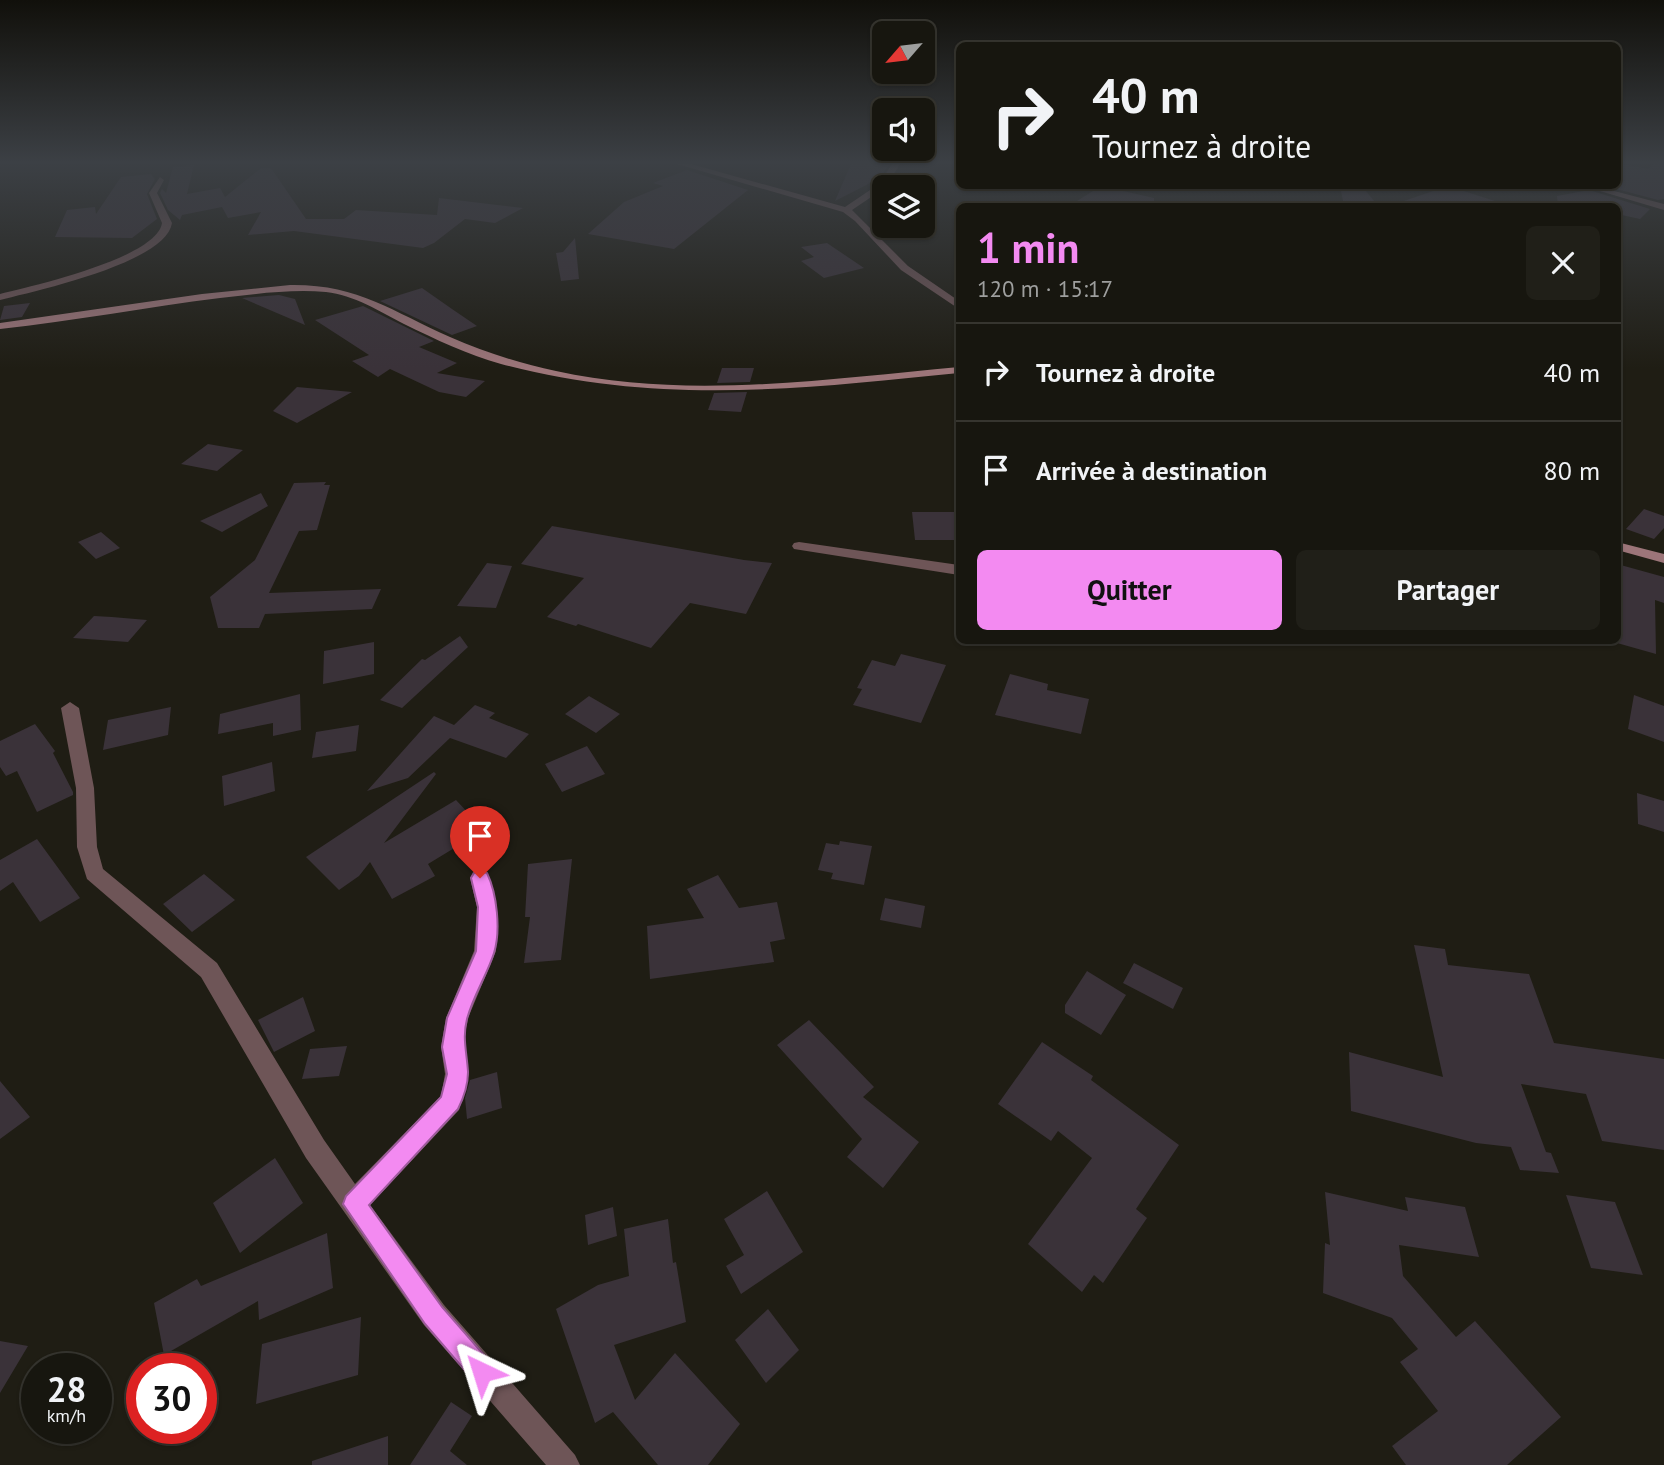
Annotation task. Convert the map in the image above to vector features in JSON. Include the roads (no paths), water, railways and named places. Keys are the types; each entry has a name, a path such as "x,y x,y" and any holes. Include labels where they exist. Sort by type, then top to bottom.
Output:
{"street":[{"path":"0,297 71,279 108,265 161,237 164,232"},
{"path":"871,232 894,259 926,285 956,304"},
{"path":"0,326 223,295 277,289 327,289 353,294 452,342 502,361 615,385 731,389 793,386 956,370"},
{"path":"799,546 956,569"},
{"path":"1621,547 1664,559"},
{"path":"70,708 85,788 87,848 94,873 209,970 315,1149 354,1204 434,1315 565,1465"},
{"path":"354,1204 451,1102 457,1074 453,1047 457,1018 485,951 487,907 480,878"}]}
